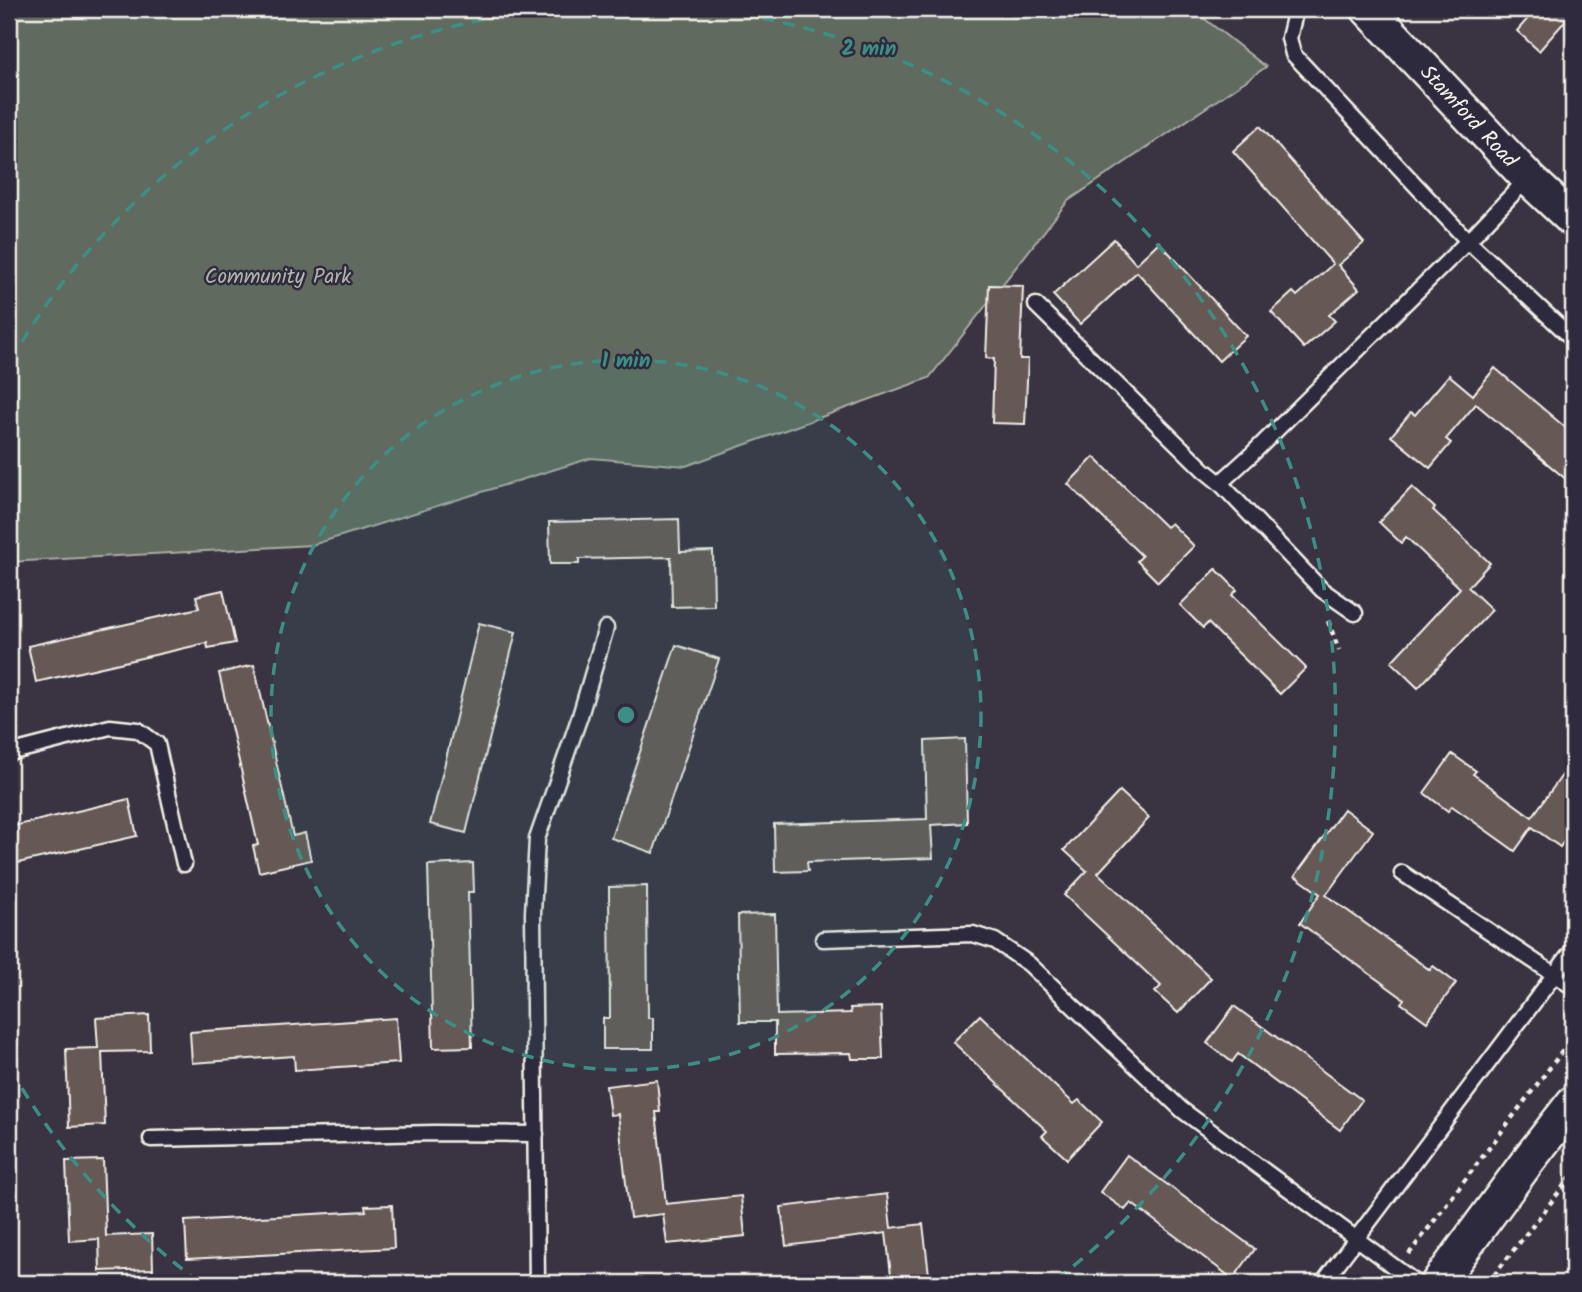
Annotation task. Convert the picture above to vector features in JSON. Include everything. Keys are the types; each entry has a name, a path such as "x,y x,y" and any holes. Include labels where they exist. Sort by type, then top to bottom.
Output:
{"street":[{"name":"Stamford Road","path":"1368,9 1528,178 1573,220"},
{"path":"1438,1283 1573,1103"}],"lane":[{"path":"1296,9 1289,38 1293,54 1468,241 1573,339"},
{"path":"1220,483 1468,241 1528,178"},
{"path":"1036,305 1220,483 1322,590 1355,613"},
{"path":"537,1283 533,913 537,839 580,716 606,628"},
{"path":"9,753 110,727 138,730 157,744 184,864"},
{"path":"1402,873 1573,987"},
{"path":"823,939 942,933 973,934 995,941 1029,964 1182,1110 1416,1283"},
{"path":"1322,1283 1573,950"},
{"path":"151,1139 435,1133 536,1134"}],"path":[{"path":"1408,1256 1573,1037"},
{"path":"1488,1283 1573,1174"}],"green space":[{"name":"Community Park","path":"9,9 1192,9 1266,67 1068,201 929,378 686,466 591,458 312,545 9,562"}],"building":[{"path":"1536,9 1573,9 1539,51 1517,31"},
{"path":"1260,126 1364,243 1338,265 1359,289 1329,315 1335,321 1304,348 1271,312 1293,292 1297,296 1333,264 1233,151"},
{"path":"1114,239 1136,264 1159,242 1246,336 1219,361 1137,272 1080,324 1053,295"},
{"path":"989,285 1023,286 1020,359 1028,359 1025,424 992,423 994,359 986,358"},
{"path":"1495,368 1573,434 1573,485 1476,404 1446,439 1451,443 1430,468 1391,436 1411,412 1415,415 1449,375 1473,395"},
{"path":"1094,457 1166,527 1171,523 1194,546 1158,582 1137,561 1142,556 1068,484"},
{"path":"1412,487 1490,563 1468,587 1492,610 1418,688 1391,662 1460,588 1406,537 1401,543 1379,522"},
{"path":"679,519 680,552 713,551 714,606 672,607 671,557 579,559 579,564 550,564 549,522"},
{"path":"1216,569 1237,590 1232,595 1306,668 1280,694 1208,623 1203,628 1180,605"},
{"path":"223,590 235,643 208,648 207,643 36,682 28,646 199,608 196,596"},
{"path":"479,623 516,632 466,833 430,824"},
{"path":"676,645 719,659 653,853 611,838"},
{"path":"254,665 293,836 305,833 311,860 259,872 253,846 258,845 219,673"},
{"path":"965,739 967,823 931,825 933,858 807,862 808,871 775,872 774,824 927,819 925,741"},
{"path":"1452,754 1476,771 1473,774 1532,817 1573,760 1573,828 1560,847 1532,827 1515,851 1452,806 1448,811 1424,793"},
{"path":"1120,791 1149,818 1098,873 1211,978 1178,1013 1155,992 1161,986 1064,895 1087,871 1064,850"},
{"path":"129,799 137,836 9,865 9,827"},
{"path":"1344,809 1373,831 1326,895 1430,970 1433,966 1456,983 1427,1022 1401,1003 1404,999 1300,923 1320,894 1295,876"},
{"path":"473,863 474,892 468,892 472,1047 433,1048 428,865"},
{"path":"647,886 648,1018 653,1018 653,1049 603,1049 603,1018 610,1018 609,887"},
{"path":"775,914 777,1015 851,1013 850,1008 881,1007 883,1059 852,1059 851,1053 775,1054 775,1022 740,1022 738,915"},
{"path":"1234,1006 1362,1100 1340,1130 1238,1054 1232,1062 1207,1043"},
{"path":"149,1015 150,1051 102,1052 105,1125 69,1127 66,1049 98,1048 96,1018"},
{"path":"980,1015 1074,1104 1079,1100 1102,1122 1067,1159 1042,1136 1047,1131 953,1042"},
{"path":"396,1018 399,1063 295,1070 294,1056 192,1063 190,1032"},
{"path":"657,1080 660,1112 656,1112 666,1204 741,1196 745,1236 667,1244 663,1214 630,1218 618,1114 610,1115 606,1086"},
{"path":"1127,1155 1255,1249 1233,1279 1131,1203 1125,1210 1100,1192"},
{"path":"103,1160 106,1236 152,1234 153,1269 100,1271 99,1239 69,1241 66,1161"},
{"path":"887,1194 891,1228 923,1224 930,1283 892,1283 886,1233 786,1246 781,1207"},
{"path":"392,1205 394,1248 187,1259 185,1221 366,1211 365,1206"},
{"path":"478,1278 478,1283 433,1283 433,1279"}]}
